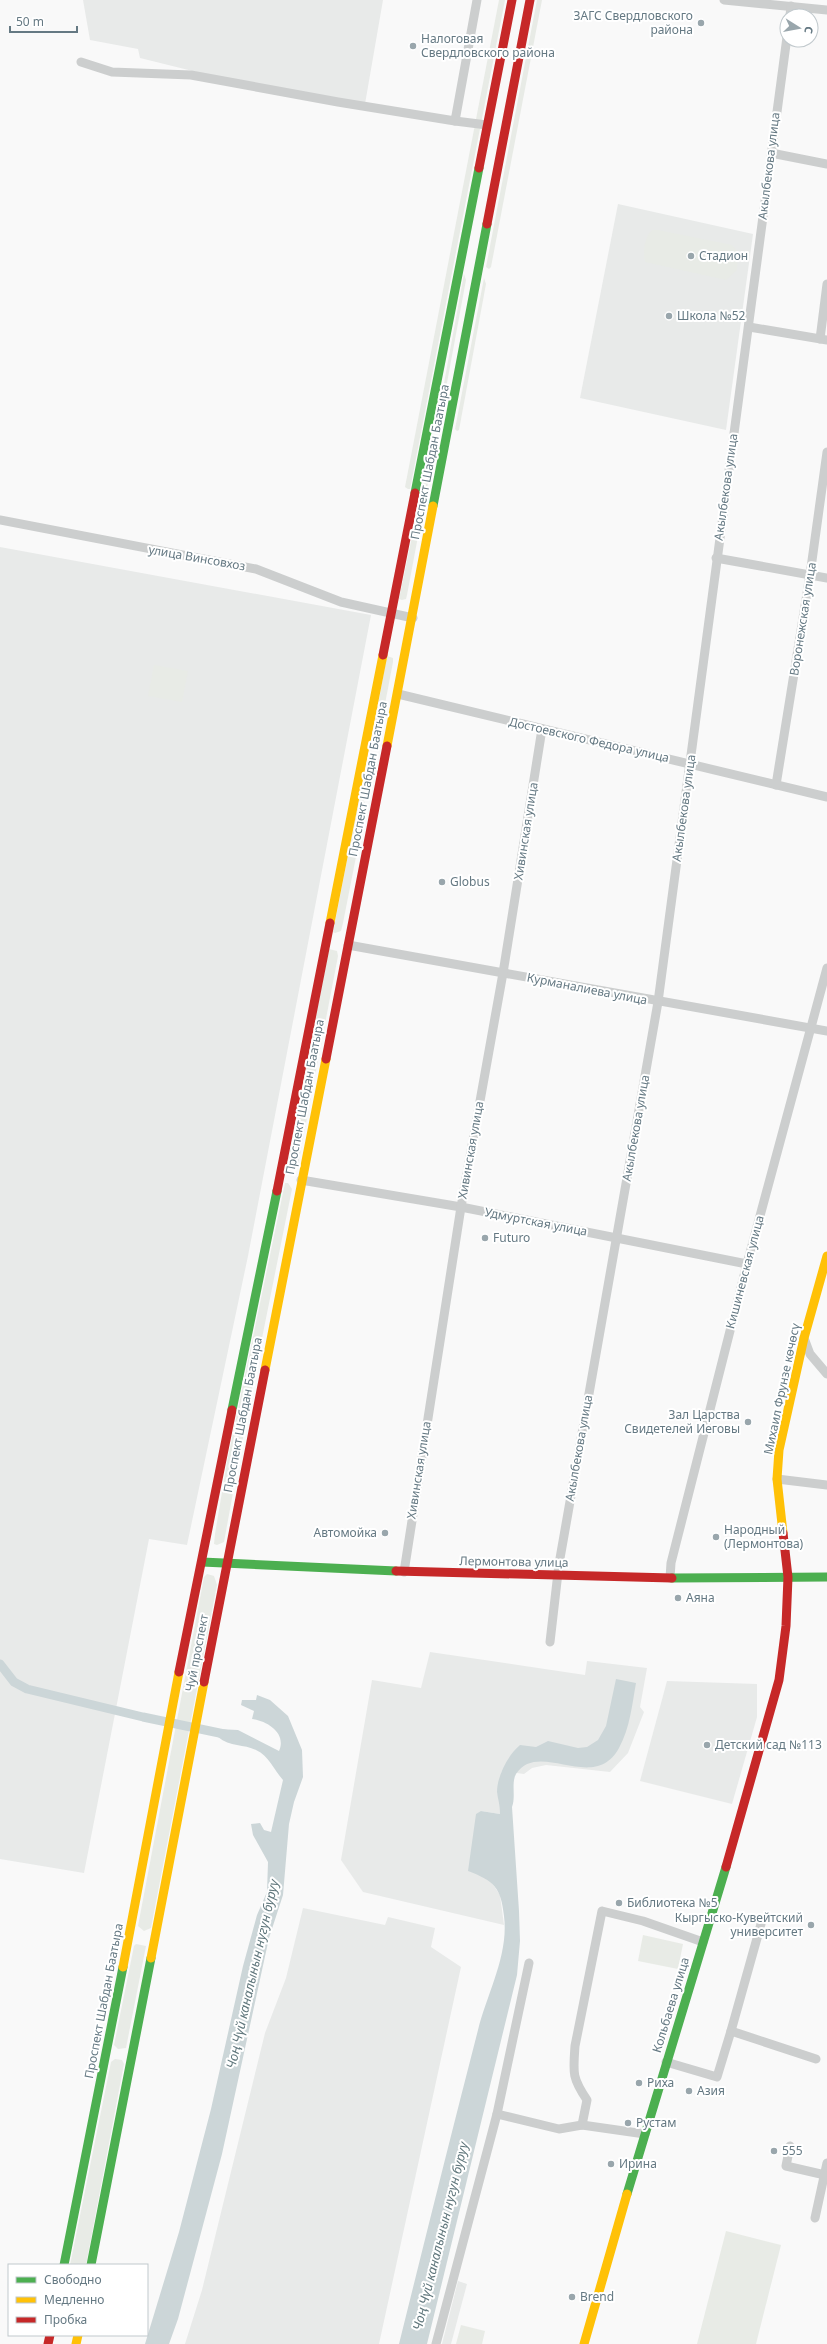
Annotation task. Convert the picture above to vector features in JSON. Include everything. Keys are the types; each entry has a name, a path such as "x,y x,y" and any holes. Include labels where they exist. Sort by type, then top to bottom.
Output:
{"main road":[{"name":"Проспект Шабдан Баатыра","path":"226,1563 290,1177 373,758 390,613 512,0"},
{"name":"Проспект Шабдан Баатыра","path":"202,1562 290,1177 373,758 398,694 530,0"},
{"path":"424,441 445,445"},
{"name":"Михаил Фрунзе көчөсү","path":"788,1577 777,1479 779,1450 804,1338 827,1256"},
{"name":"Лермонтова улица","path":"202,1562 404,1572 670,1578 827,1577"},
{"name":"Чуй проспект","path":"167,1742 202,1562"},
{"name":"Чуй проспект","path":"148,1938 191,1747 226,1563"},
{"name":"Кольбаева улица","path":"584,2344 666,2062 745,1805 780,1680 786,1626 788,1577"},
{"name":"Проспект Шабдан Баатыра","path":"64,2264 167,1742"},
{"path":"91,2264 125,2056 148,1938 130,1935"},
{"path":"106,2052 125,2056"}],"street":[{"path":"455,121 477,0"},
{"path":"724,0 827,10"},
{"name":"Акылбекова улица","path":"550,1642 557,1575 658,1002 691,764 716,558 749,327 785,48"},
{"path":"81,62 112,72 191,75 338,102 487,126"},
{"path":"771,153 827,164"},
{"path":"749,327 824,340 827,284"},
{"name":"Воронежская улица","path":"776,785 810,575 827,452"},
{"name":"улица Винсовхоз","path":"0,520 256,569 341,602 413,618"},
{"path":"716,558 827,578"},
{"name":"Достоевского Федора улица","path":"398,694 827,797"},
{"name":"Хивинская улица","path":"404,1572 461,1207 503,972 542,729"},
{"name":"Курманалиева улица","path":"336,943 503,972 658,1002 827,1031"},
{"name":"Кишиневская улица","path":"670,1578 671,1563 747,1264 812,1029 827,968"},
{"name":"Удмуртская улица","path":"290,1177 461,1207 747,1264"},
{"path":"804,1338 810,1354 827,1374"},
{"path":"777,1479 827,1484"},
{"path":"582,2125 587,2100 575,2082 573,2068 575,2046 602,1912 642,1921 703,1942"},
{"path":"666,2062 717,2077 761,1924"},
{"path":"436,2344 496,2114 529,1963"},
{"path":"731,2031 816,2059"},
{"path":"496,2114 559,2129 582,2125 645,2134"},
{"path":"790,2146 786,2166 825,2175"},
{"path":"816,2218 827,2163"}],"shaded area":[{"path":"83,0 383,0 365,104 233,81 140,58 138,49 90,40"},
{"path":"499,0 505,0 410,489 408,489 405,487"},
{"path":"537,0 542,0 491,267 489,269 486,267"},
{"name":"Школа №52","path":"618,204 753,234 726,430 580,398"},
{"name":"Стадион","path":"652,230 732,245 738,252 737,270 726,280 645,262 645,245 647,237"},
{"path":"464,274 466,280 439,426 436,427"},
{"path":"484,278 486,284 459,430 457,431 455,429"},
{"path":"427,465 431,467 407,595 406,599 402,600 399,599"},
{"path":"0,547 371,615 248,1256 187,1545 149,1539 84,1873 0,1859"},
{"path":"387,656 393,658 393,662 377,746 373,749 370,748"},
{"path":"154,665 188,671 182,702 148,696"},
{"path":"359,799 363,799 366,806 343,923 341,931 335,933 333,932"},
{"path":"329,949 337,951 338,956 298,1165 295,1167 287,1166"},
{"path":"285,1183 288,1183 292,1189 254,1378 224,1542 217,1545 214,1544 215,1534 227,1462"},
{"path":"207,1574 214,1576 217,1585 151,1928 144,1931 138,1926 204,1577"},
{"path":"430,1652 585,1675 587,1661 647,1668 640,1707 644,1712 628,1753 610,1772 546,1765 532,1768 524,1774 502,1771 497,1792 500,1801 500,1814 481,1811 481,1876 490,1880 500,1895 504,1925 363,1892 341,1860 372,1680 421,1688"},
{"path":"667,1681 757,1684 757,1717 732,1804 640,1781"},
{"path":"303,1908 385,1925 388,1917 435,1928 431,1947 461,1967 379,2344 185,2344 202,2290 265,2033 286,1978"},
{"path":"643,1935 683,1944 678,1969 638,1961"},
{"path":"136,1944 146,1946 126,2048 118,2049 114,2045 134,1946"},
{"path":"115,2059 122,2060 124,2064 86,2264 70,2264 111,2062"},
{"path":"726,2231 781,2245 756,2344 697,2344"},
{"path":"458,2281 467,2284 451,2344 442,2344"},
{"path":"461,2325 485,2331 482,2344 456,2344"}],"water":[{"path":"616,1679 636,1683 626,1732 619,1748 608,1761 596,1767 581,1767 538,1762 526,1765 516,1774 512,1807 520,1941 517,1975 427,2344 399,2344 478,2030 496,1974 503,1945 505,1931 501,1898 495,1886 484,1878 468,1871 476,1814 481,1811 500,1814 497,1792 499,1779 507,1760 520,1745 536,1747 548,1741 578,1748 587,1747 598,1740 606,1726"},
{"path":"257,1695 270,1700 288,1716 302,1750 303,1777 294,1802 289,1824 283,1895 269,1938 222,2154 178,2319 169,2344 145,2344 179,2232 211,2109 243,1966 257,1915 267,1892 268,1862 253,1835 251,1824 260,1823 264,1830 271,1832 283,1780 268,1759 261,1753 251,1748 232,1744 223,1740 218,1737 217,1729 238,1730 279,1751 281,1745 278,1733 264,1722 252,1719 254,1711 241,1705 242,1700 256,1700"}],"waterway":[{"name":"Чоң Чүй каналынын нугун буруу","path":"0,1664 14,1682 27,1689 143,1717 229,1735"}],"traffic: fast":[{"path":"415,493 479,168"},
{"path":"433,506 487,224"},
{"path":"232,1410 277,1191"},
{"path":"202,1562 396,1571"},
{"path":"672,1578 827,1577"},
{"path":"627,2194 726,1867"},
{"path":"91,2264 151,1958"},
{"path":"64,2264 123,1967"}],"traffic: slow":[{"path":"387,746 433,506"},
{"path":"330,923 383,655"},
{"path":"265,1370 326,1059"},
{"path":"783,1533 777,1479 779,1450 804,1338 827,1256"},
{"path":"123,1967 179,1672"},
{"path":"151,1958 204,1682"},
{"path":"584,2344 627,2194"},
{"path":"76,2344 78,2336"}],"traffic: jam":[{"path":"479,168 512,0"},
{"path":"487,224 530,0"},
{"path":"383,655 415,493"},
{"path":"326,1059 387,746"},
{"path":"277,1191 330,923"},
{"path":"204,1682 265,1370"},
{"path":"179,1672 232,1410"},
{"path":"726,1867 779,1680 786,1626 788,1577 783,1533"},
{"path":"396,1571 672,1578"},
{"path":"48,2344 50,2336"}],"place":[{"name":"ЗАГС Свердловского района","path":"701,23"},
{"name":"Налоговая Свердловского района","path":"413,46"},
{"name":"Стадион","path":"691,256"},
{"name":"Школа №52","path":"669,316"},
{"name":"Globus","path":"442,882"},
{"name":"Futuro","path":"485,1238"},
{"name":"Зал Царства Свидетелей Иеговы","path":"748,1422"},
{"name":"Автомойка","path":"385,1533"},
{"name":"Народный (Лермонтова)","path":"716,1537"},
{"name":"Аяна","path":"678,1598"},
{"name":"Детский сад №113","path":"707,1745"},
{"name":"Библиотека №5","path":"619,1903"},
{"name":"Кыргыско-Кувейтский университет","path":"811,1925"},
{"name":"Риха","path":"639,2083"},
{"name":"Азия","path":"689,2091"},
{"name":"Рустам","path":"628,2123"},
{"name":"555","path":"774,2151"},
{"name":"Ирина","path":"611,2164"},
{"name":"Brend","path":"572,2297"}]}
